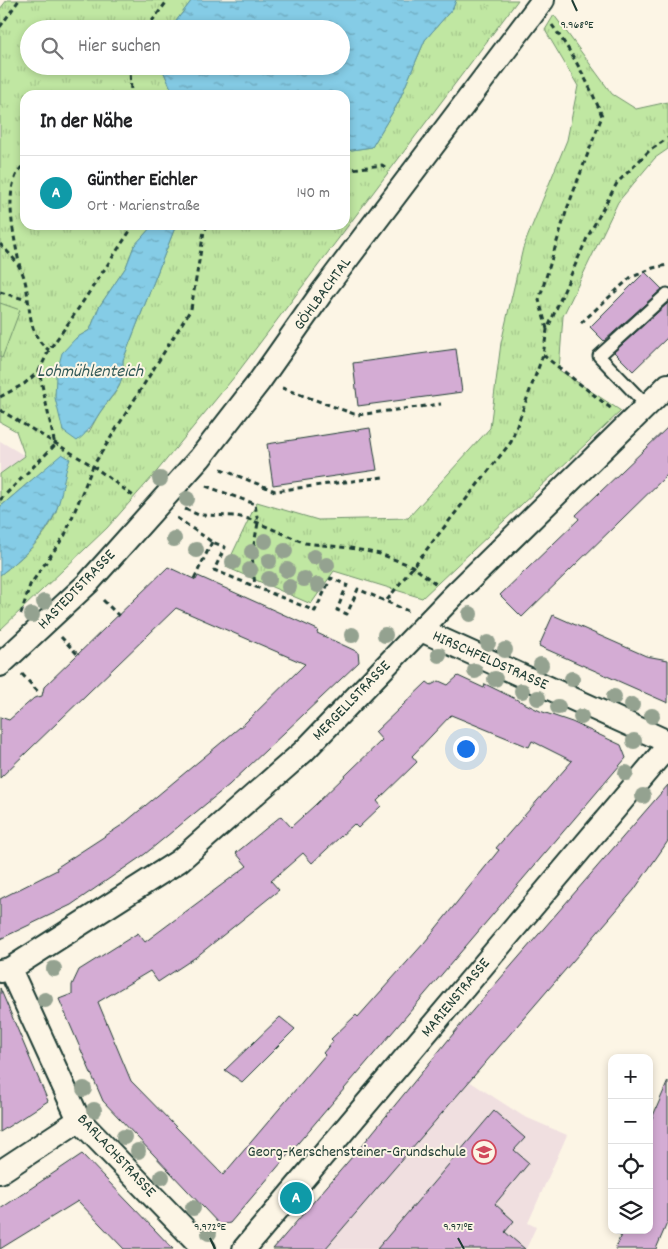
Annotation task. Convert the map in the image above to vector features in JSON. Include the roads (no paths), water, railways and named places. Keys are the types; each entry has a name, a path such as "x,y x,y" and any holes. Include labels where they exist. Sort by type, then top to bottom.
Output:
{"street":[{"name":"GÖHLBACHTAL","path":"146,507 200,458 259,382 323,291 408,182 539,6"},
{"name":"MERGELLSTRASSE","path":"5,970 179,861 304,751 452,596 668,385"},
{"name":"HASTEDTSTRASSE","path":"0,666 88,583 146,507"},
{"name":"HIRSCHFELDSTRASSE","path":"421,630 668,742"},
{"name":"MARIENSTRASSE","path":"244,1249 668,746"},
{"name":"BARLACHSTRASSE","path":"5,970 79,1120 204,1249"},
{"path":"0,1172 79,1120"}],"lane":[{"path":"647,406 599,356 667,294"}],"water":[{"path":"192,0 456,0 453,8 425,40 398,103 372,147 350,150 350,90 172,90 165,75 350,75 350,20 177,20"},
{"name":"Lohmühlenteich","path":"148,230 174,230 123,360 119,387 89,429 77,441 63,431 55,398 56,375 62,353 76,338 90,330 99,307 126,267 134,246"},
{"path":"62,454 70,459 58,505 51,521 32,547 0,575 0,507"}],"place":[{"name":"Georg-Kerschensteiner-Grundschule","path":"484,1152"},
{"name":"Günther Eichler","path":"296,1198"}]}
